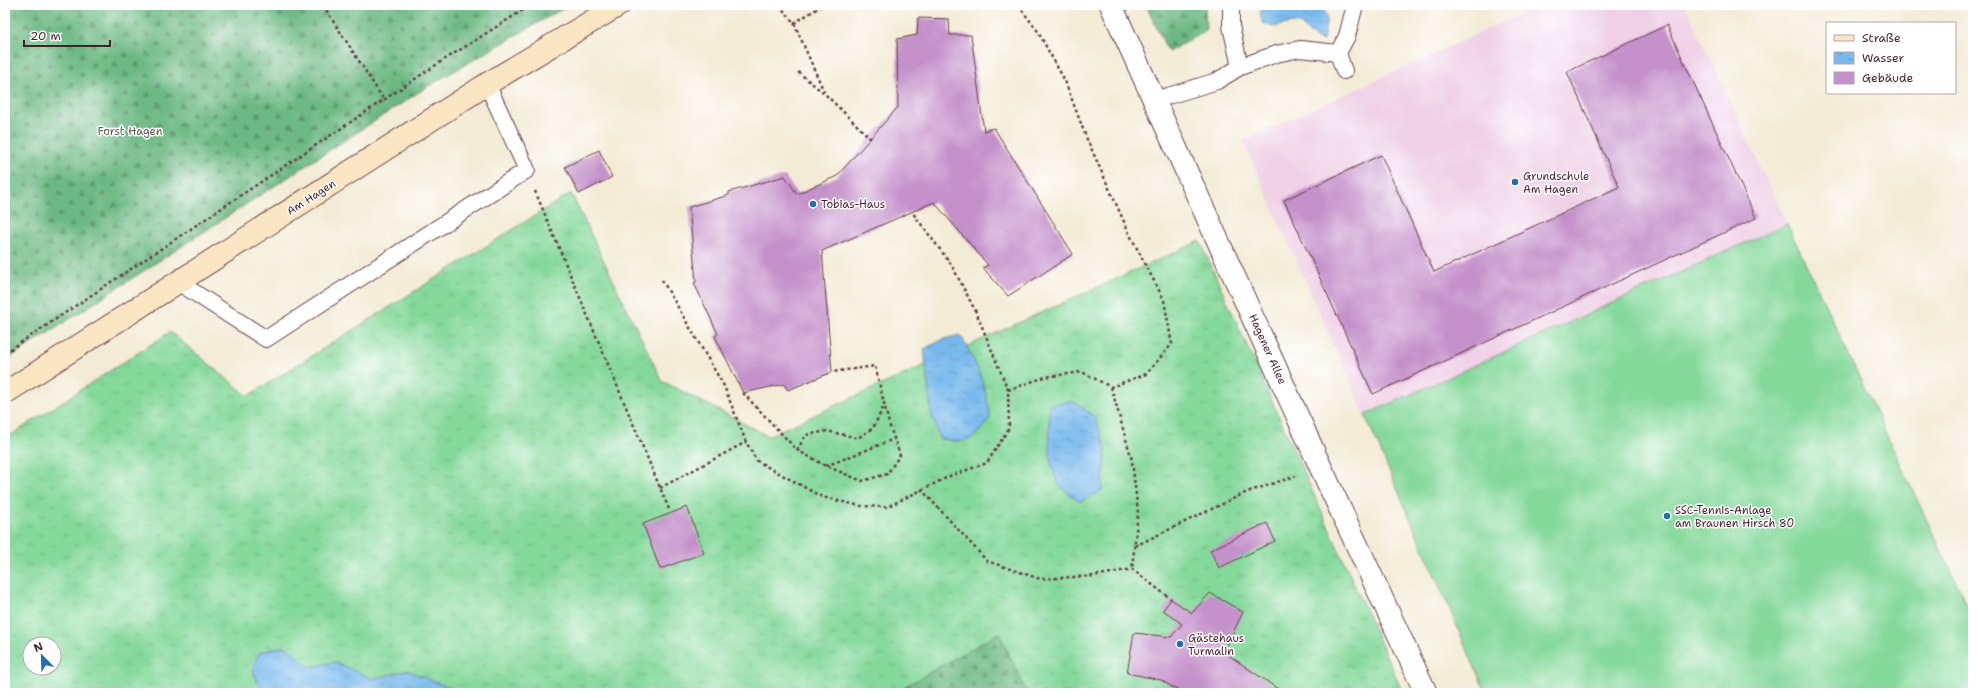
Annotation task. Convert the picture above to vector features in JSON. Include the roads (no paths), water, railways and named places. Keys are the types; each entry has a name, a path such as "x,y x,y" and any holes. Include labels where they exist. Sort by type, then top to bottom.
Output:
{"street":[{"name":"Am Hagen","path":"5,393 487,84 619,5"},
{"name":"Hagener Allee","path":"1111,5 1321,468 1426,693"}],"lane":[{"path":"1232,5 1231,26 1240,67"},
{"path":"1344,71 1338,53 1347,36 1355,5"},
{"path":"1155,100 1217,81 1240,67 1276,54 1300,49 1338,53"},
{"path":"178,282 266,339 527,170 487,84"}],"water":[{"path":"1266,5 1322,5 1327,18 1323,41 1316,38 1300,24 1291,23 1273,27 1263,23 1260,15 1262,8"},
{"path":"960,335 972,356 980,375 986,394 990,418 974,437 964,441 939,439 931,412 924,349 944,339"},
{"path":"1073,401 1095,417 1106,450 1102,490 1080,502 1059,484 1050,456 1049,405"},
{"path":"285,646 310,667 335,662 373,679 407,670 462,693 262,693 252,668 260,652"}],"place":[{"name":"Grundschule Am Hagen","path":"1515,182"},
{"name":"Tobias-Haus","path":"813,204"},
{"name":"SSC-Tennis-Anlage am Braunen Hirsch 80","path":"1667,516"},
{"name":"Gästehaus Turmalin","path":"1180,644"}],"park label":[{"name":"Forst Hagen","path":"130,131"}]}
